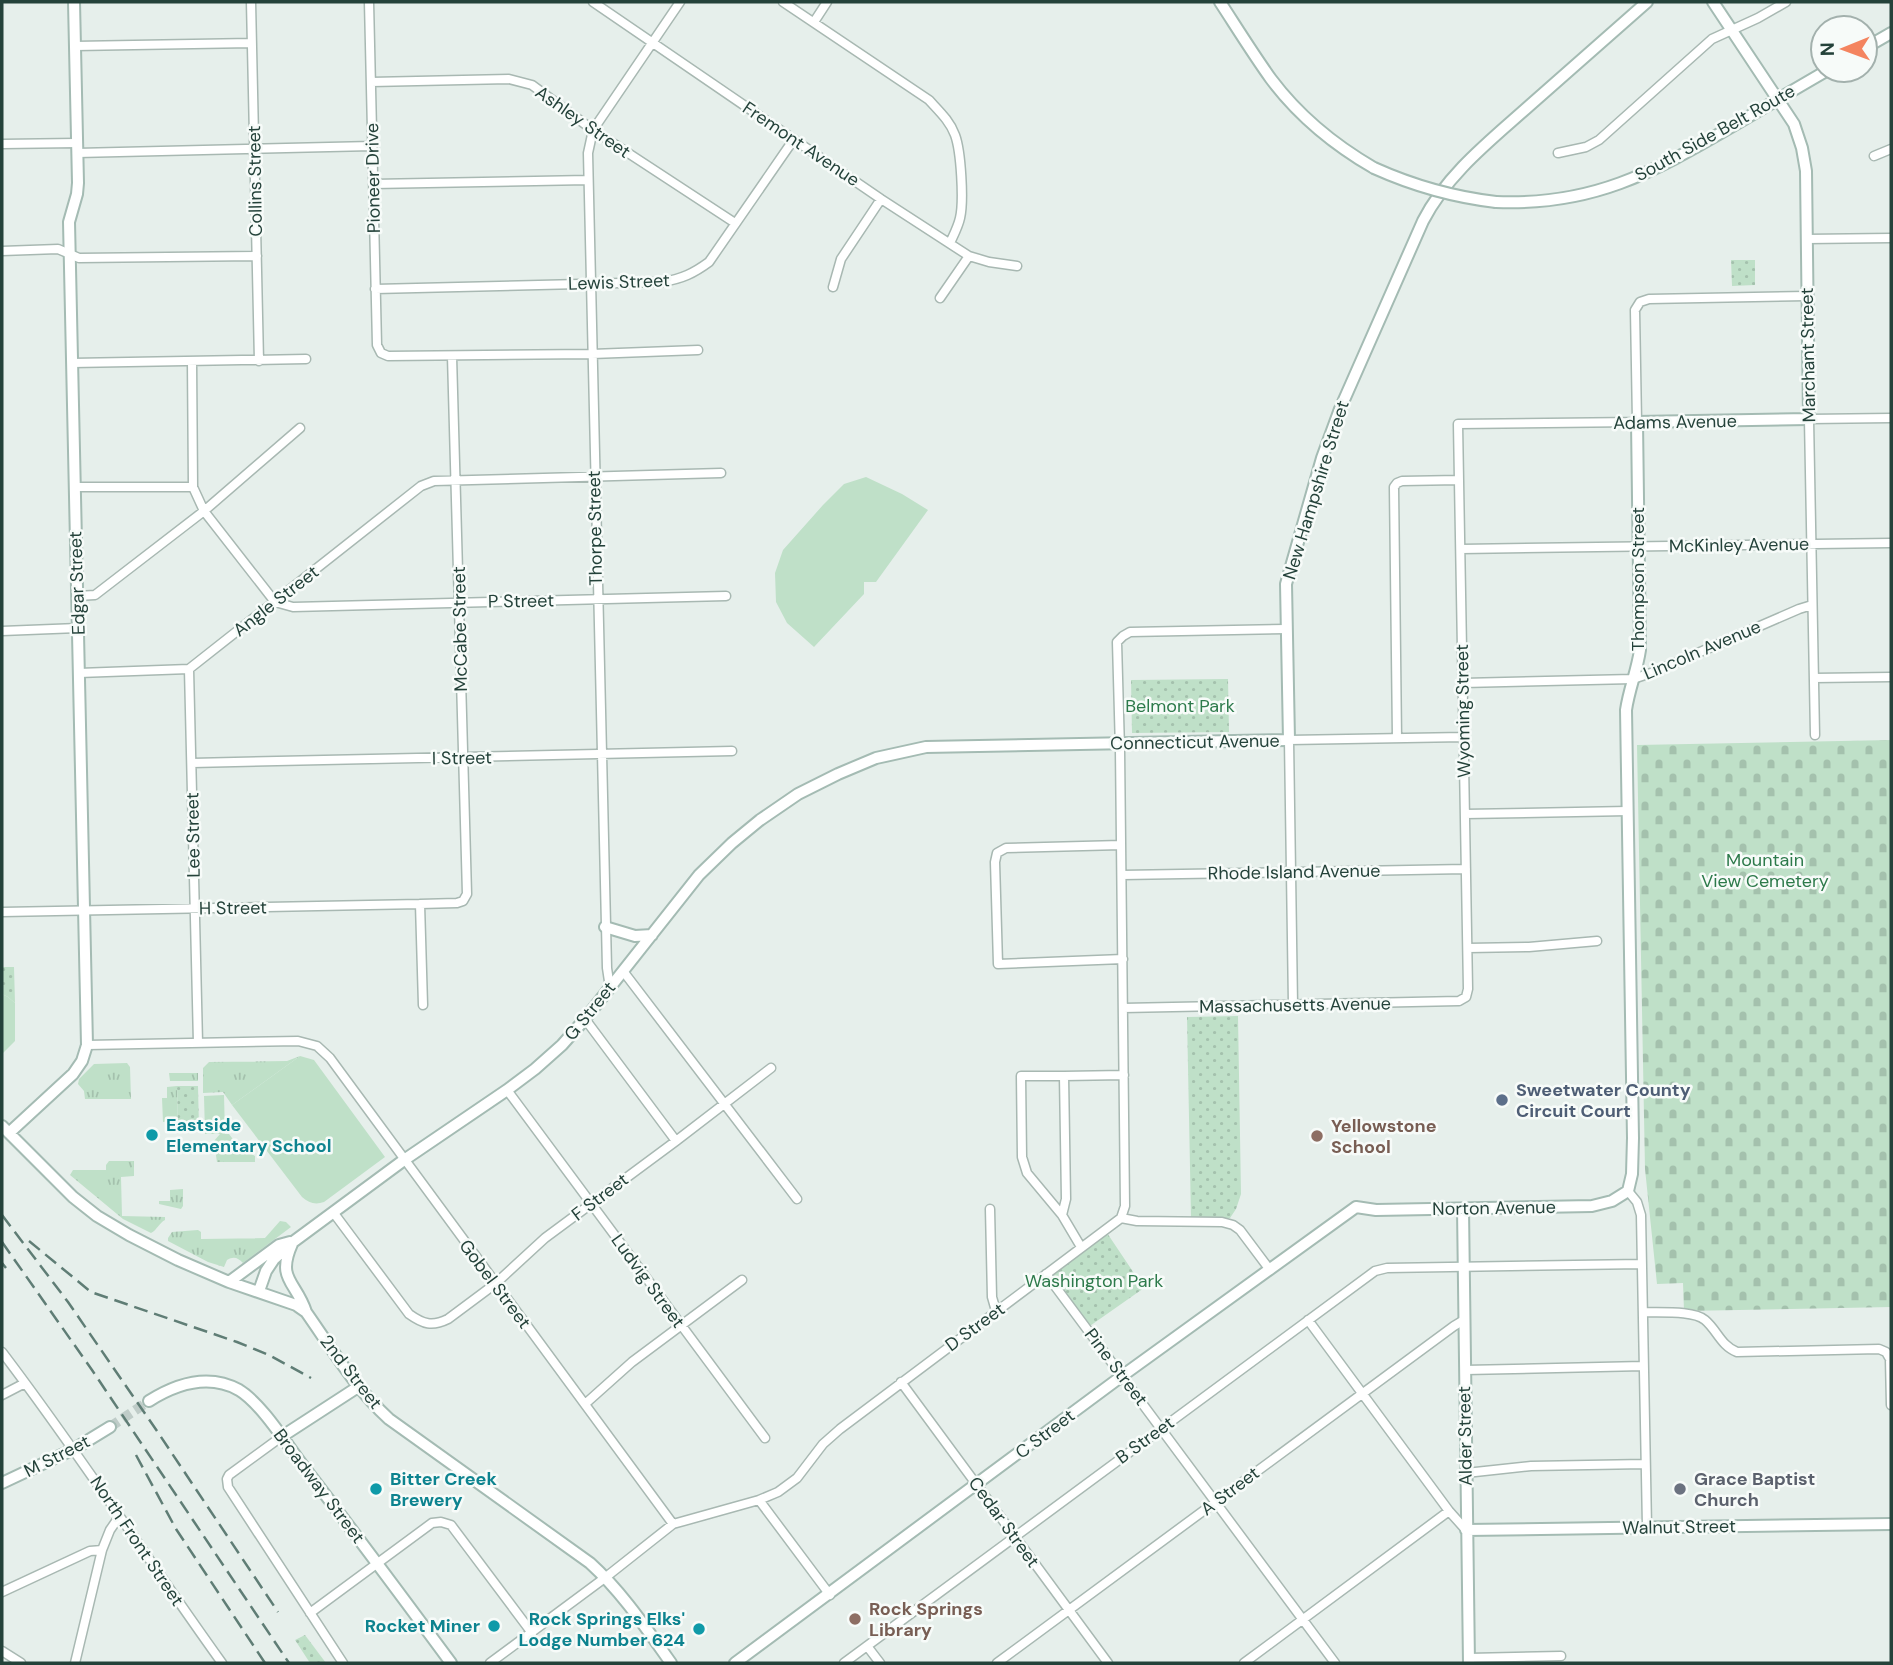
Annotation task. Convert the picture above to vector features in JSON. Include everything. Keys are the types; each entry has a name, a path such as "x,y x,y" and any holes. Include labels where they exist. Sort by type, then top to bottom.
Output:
{"street":[{"name":"Edgar Street","path":"5,1130 73,1074 82,1061 87,1045 69,253 69,222 77,194 74,2"},
{"name":"Collins Street","path":"251,2 259,361"},
{"name":"Pioneer Drive","path":"369,2 377,345 381,353 388,356 452,356"},
{"name":"Fremont Avenue","path":"593,2 969,256 1017,267"},
{"path":"593,130 680,2"},
{"path":"783,2 929,100 945,117 955,135 960,160 961,215 950,243"},
{"path":"814,22 827,2"},
{"name":"South Side Belt Route","path":"1220,2 1273,81 1301,111 1352,155 1398,179 1446,194 1496,202 1522,204 1578,197 1651,172 1809,81"},
{"name":"New Hampshire Street","path":"1293,1005 1286,583 1322,458 1355,372 1430,208 1449,182 1477,154 1647,2"},
{"name":"Marchant Street","path":"1713,2 1794,124 1802,148 1805,171 1815,735"},
{"path":"1558,153 1586,147 1599,140 1712,39 1786,2"},
{"path":"75,46 252,43"},
{"name":"Ashley Street","path":"371,82 509,79 532,85 593,130 736,223"},
{"name":"Thorpe Street","path":"593,130 587,153 605,927 610,988"},
{"name":"Lewis Street","path":"375,289 662,282 680,279 695,273 709,261 794,139"},
{"path":"2,144 77,148 255,150 372,146"},
{"path":"1874,156 1891,149"},
{"path":"373,184 588,180"},
{"path":"833,288 841,259 881,199"},
{"path":"1806,239 1891,237"},
{"path":"2,251 55,249 79,258 257,256"},
{"path":"940,298 969,256"},
{"name":"Thompson Street","path":"1628,1191 1632,1174 1633,1138 1626,710 1640,650 1635,310 1640,302 1649,299 1807,296"},
{"path":"452,356 698,350"},
{"name":"McCabe Street","path":"452,356 467,894 463,901"},
{"path":"72,363 306,359"},
{"path":"192,361 193,487 204,511 275,602"},
{"name":"Adams Avenue","path":"1458,424 1891,418"},
{"name":"Wyoming Street","path":"1458,424 1468,948 1466,998"},
{"path":"77,596 94,594 204,511 300,428"},
{"name":"Angle Street","path":"189,669 421,486 434,481 721,473"},
{"path":"1397,738 1394,487 1402,481 1459,480"},
{"path":"74,487 193,487"},
{"name":"McKinley Avenue","path":"1461,550 1891,543"},
{"name":"P Street","path":"275,602 293,607 726,596"},
{"name":"Lincoln Avenue","path":"1463,683 1633,679 1799,609 1812,606"},
{"path":"2,631 78,628"},
{"path":"1270,1270 1240,1230 1233,1225 1222,1222 1137,1221 1121,1218 1125,1206 1117,642 1130,632 1286,629"},
{"path":"79,673 189,669"},
{"name":"Lee Street","path":"189,669 198,1043"},
{"path":"1814,678 1891,677"},
{"name":"Connecticut Avenue","path":"926,747 1464,737"},
{"name":"G Street","path":"259,1291 266,1271 274,1259 293,1242 544,1061 585,1019 699,875 760,820 798,794 838,774 876,758 926,747"},
{"name":"I Street","path":"192,763 732,751"},
{"path":"1465,814 1628,811"},
{"path":"1121,845 1006,848 997,853 995,862 998,964 1123,959"},
{"name":"Rhode Island Avenue","path":"1122,875 1465,869"},
{"name":"H Street","path":"2,912 463,901"},
{"path":"421,904 423,1005"},
{"path":"605,927 635,936 652,935"},
{"path":"1468,948 1529,947 1597,941"},
{"path":"623,971 797,1199"},
{"name":"Massachusetts Avenue","path":"1123,1008 1459,1001 1466,998"},
{"path":"585,1019 676,1141"},
{"name":"Gobel Street","path":"198,1043 298,1041 317,1046 330,1058 673,1524"},
{"path":"87,1045 198,1043"},
{"name":"F Street","path":"332,1212 409,1314 430,1325 439,1323 448,1320 495,1284 545,1238 771,1068"},
{"path":"1081,1247 1062,1215 1027,1172 1022,1157 1021,1076 1124,1075"},
{"path":"1062,1215 1066,1199 1064,1076"},
{"name":"Ludvig Street","path":"507,1090 765,1438"},
{"name":"2nd Street","path":"5,1130 73,1197 97,1216 178,1260 229,1282 296,1305 306,1312 358,1387 389,1419 565,1544 606,1577 671,1663"},
{"path":"1628,1191 1637,1202 1641,1215 1647,1527"},
{"name":"Norton Avenue","path":"1356,1207 1376,1210 1592,1206 1612,1200 1628,1191"},
{"name":"C Street","path":"736,1663 1122,1376 1356,1207"},
{"path":"989,1209 992,1297 996,1311"},
{"name":"Alder Street","path":"1464,1209 1469,1661"},
{"name":"D Street","path":"490,1663 673,1524 759,1500 778,1492 797,1478 824,1444 840,1429 1121,1218"},
{"path":"229,1282 279,1245 293,1242"},
{"path":"293,1242 287,1255 286,1270 306,1312"},
{"name":"B Street","path":"845,1663 1375,1271 1387,1268 1642,1264"},
{"name":"Pine Street","path":"1046,1274 1335,1663"},
{"path":"585,1404 632,1362 742,1280"},
{"path":"1643,1312 1696,1315 1705,1320 1725,1345 1737,1352 1879,1349 1886,1352 1890,1359 1891,1405"},
{"path":"1308,1320 1449,1511 1466,1530"},
{"name":"A Street","path":"997,1663 1361,1393 1464,1320"},
{"name":"North Front Street","path":"2,1352 74,1449 222,1663"},
{"path":"1465,1370 1643,1366"},
{"name":"Broadway Street","path":"149,1401 178,1385 205,1381 221,1383 238,1390 251,1400 451,1663"},
{"name":"Cedar Street","path":"901,1381 1108,1663"},
{"path":"2,1395 25,1383"},
{"path":"343,1663 228,1487 227,1479 281,1437 358,1387"},
{"name":"M Street","path":"2,1483 74,1449 110,1427"},
{"path":"1466,1473 1531,1465 1645,1464"},
{"path":"759,1500 830,1595"},
{"path":"1244,1663 1449,1511"},
{"path":"75,1663 102,1550 119,1517"},
{"path":"310,1613 432,1523 441,1522 451,1525 531,1633"},
{"name":"Walnut Street","path":"1466,1530 1891,1524"},
{"path":"2,1592 90,1551 102,1550"},
{"path":"867,1646 880,1663"},
{"path":"2,1651 11,1661 21,1663"},
{"path":"1469,1661 1560,1656"}],"green space":[{"path":"1731,260 1755,260 1755,285 1732,286"},
{"path":"866,477 928,510 876,582 864,582 864,594 814,647 787,623 776,602 775,573 783,550 823,505 844,484"},
{"name":"Belmont Park","path":"1228,679 1229,732 1132,733 1131,680"},
{"name":"Mountain View Cemetery","path":"1891,740 1891,1307 1684,1311 1683,1283 1657,1284 1645,1169 1637,745"},
{"path":"2,967 14,967 15,1003 2,994"},
{"path":"2,994 15,1003 15,1041 2,1054"},
{"path":"1238,1016 1241,1194 1230,1218 1191,1218 1187,1017"},
{"path":"300,1056 232,1105 223,1092 203,1093 203,1068 209,1062 287,1061"},
{"path":"300,1056 314,1060 385,1157 324,1202 318,1203 302,1197 232,1105"},
{"path":"127,1063 130,1067 131,1099 85,1099 84,1091 78,1084 79,1079 94,1064"},
{"path":"169,1073 198,1073 198,1081 170,1081"},
{"path":"177,1086 178,1130 169,1130 169,1121 163,1122 162,1098 167,1098 167,1087"},
{"path":"177,1086 198,1086 199,1129 178,1130"},
{"path":"224,1095 225,1134 205,1134 204,1096"},
{"path":"220,1134 229,1134 238,1146 255,1156 255,1162 217,1162 217,1144 214,1141"},
{"path":"109,1161 134,1161 134,1176 121,1177 122,1216 165,1217 151,1233 123,1219 70,1175 73,1170 106,1170"},
{"path":"183,1189 181,1209 159,1204 159,1201 170,1201 170,1190"},
{"path":"280,1221 291,1227 243,1263 232,1258 227,1260 224,1267 208,1262 168,1241 172,1232 198,1230 201,1232 201,1239 265,1238"},
{"name":"Washington Park","path":"1105,1230 1144,1288 1087,1328 1046,1274"},
{"path":"305,1635 326,1663 310,1663 295,1640"}],"tunnel":[{"path":"110,1427 149,1401"}],"railway":[{"path":"2,1215 68,1302 278,1612"},
{"path":"29,1241 91,1292 237,1342 269,1355 311,1378"},
{"path":"2,1242 92,1370 289,1663"},
{"path":"2,1263 6,1268"},
{"path":"136,1455 176,1529 265,1663"}],"place":[{"name":"Sweetwater County Circuit Court","path":"1502,1100"},
{"name":"Eastside Elementary School","path":"152,1135"},
{"name":"Yellowstone School","path":"1317,1136"},
{"name":"Bitter Creek Brewery","path":"376,1489"},
{"name":"Grace Baptist Church","path":"1680,1489"},
{"name":"Rock Springs Library","path":"855,1619"},
{"name":"Rocket Miner","path":"494,1626"},
{"name":"Rock Springs Elks' Lodge Number 624","path":"699,1629"}]}
